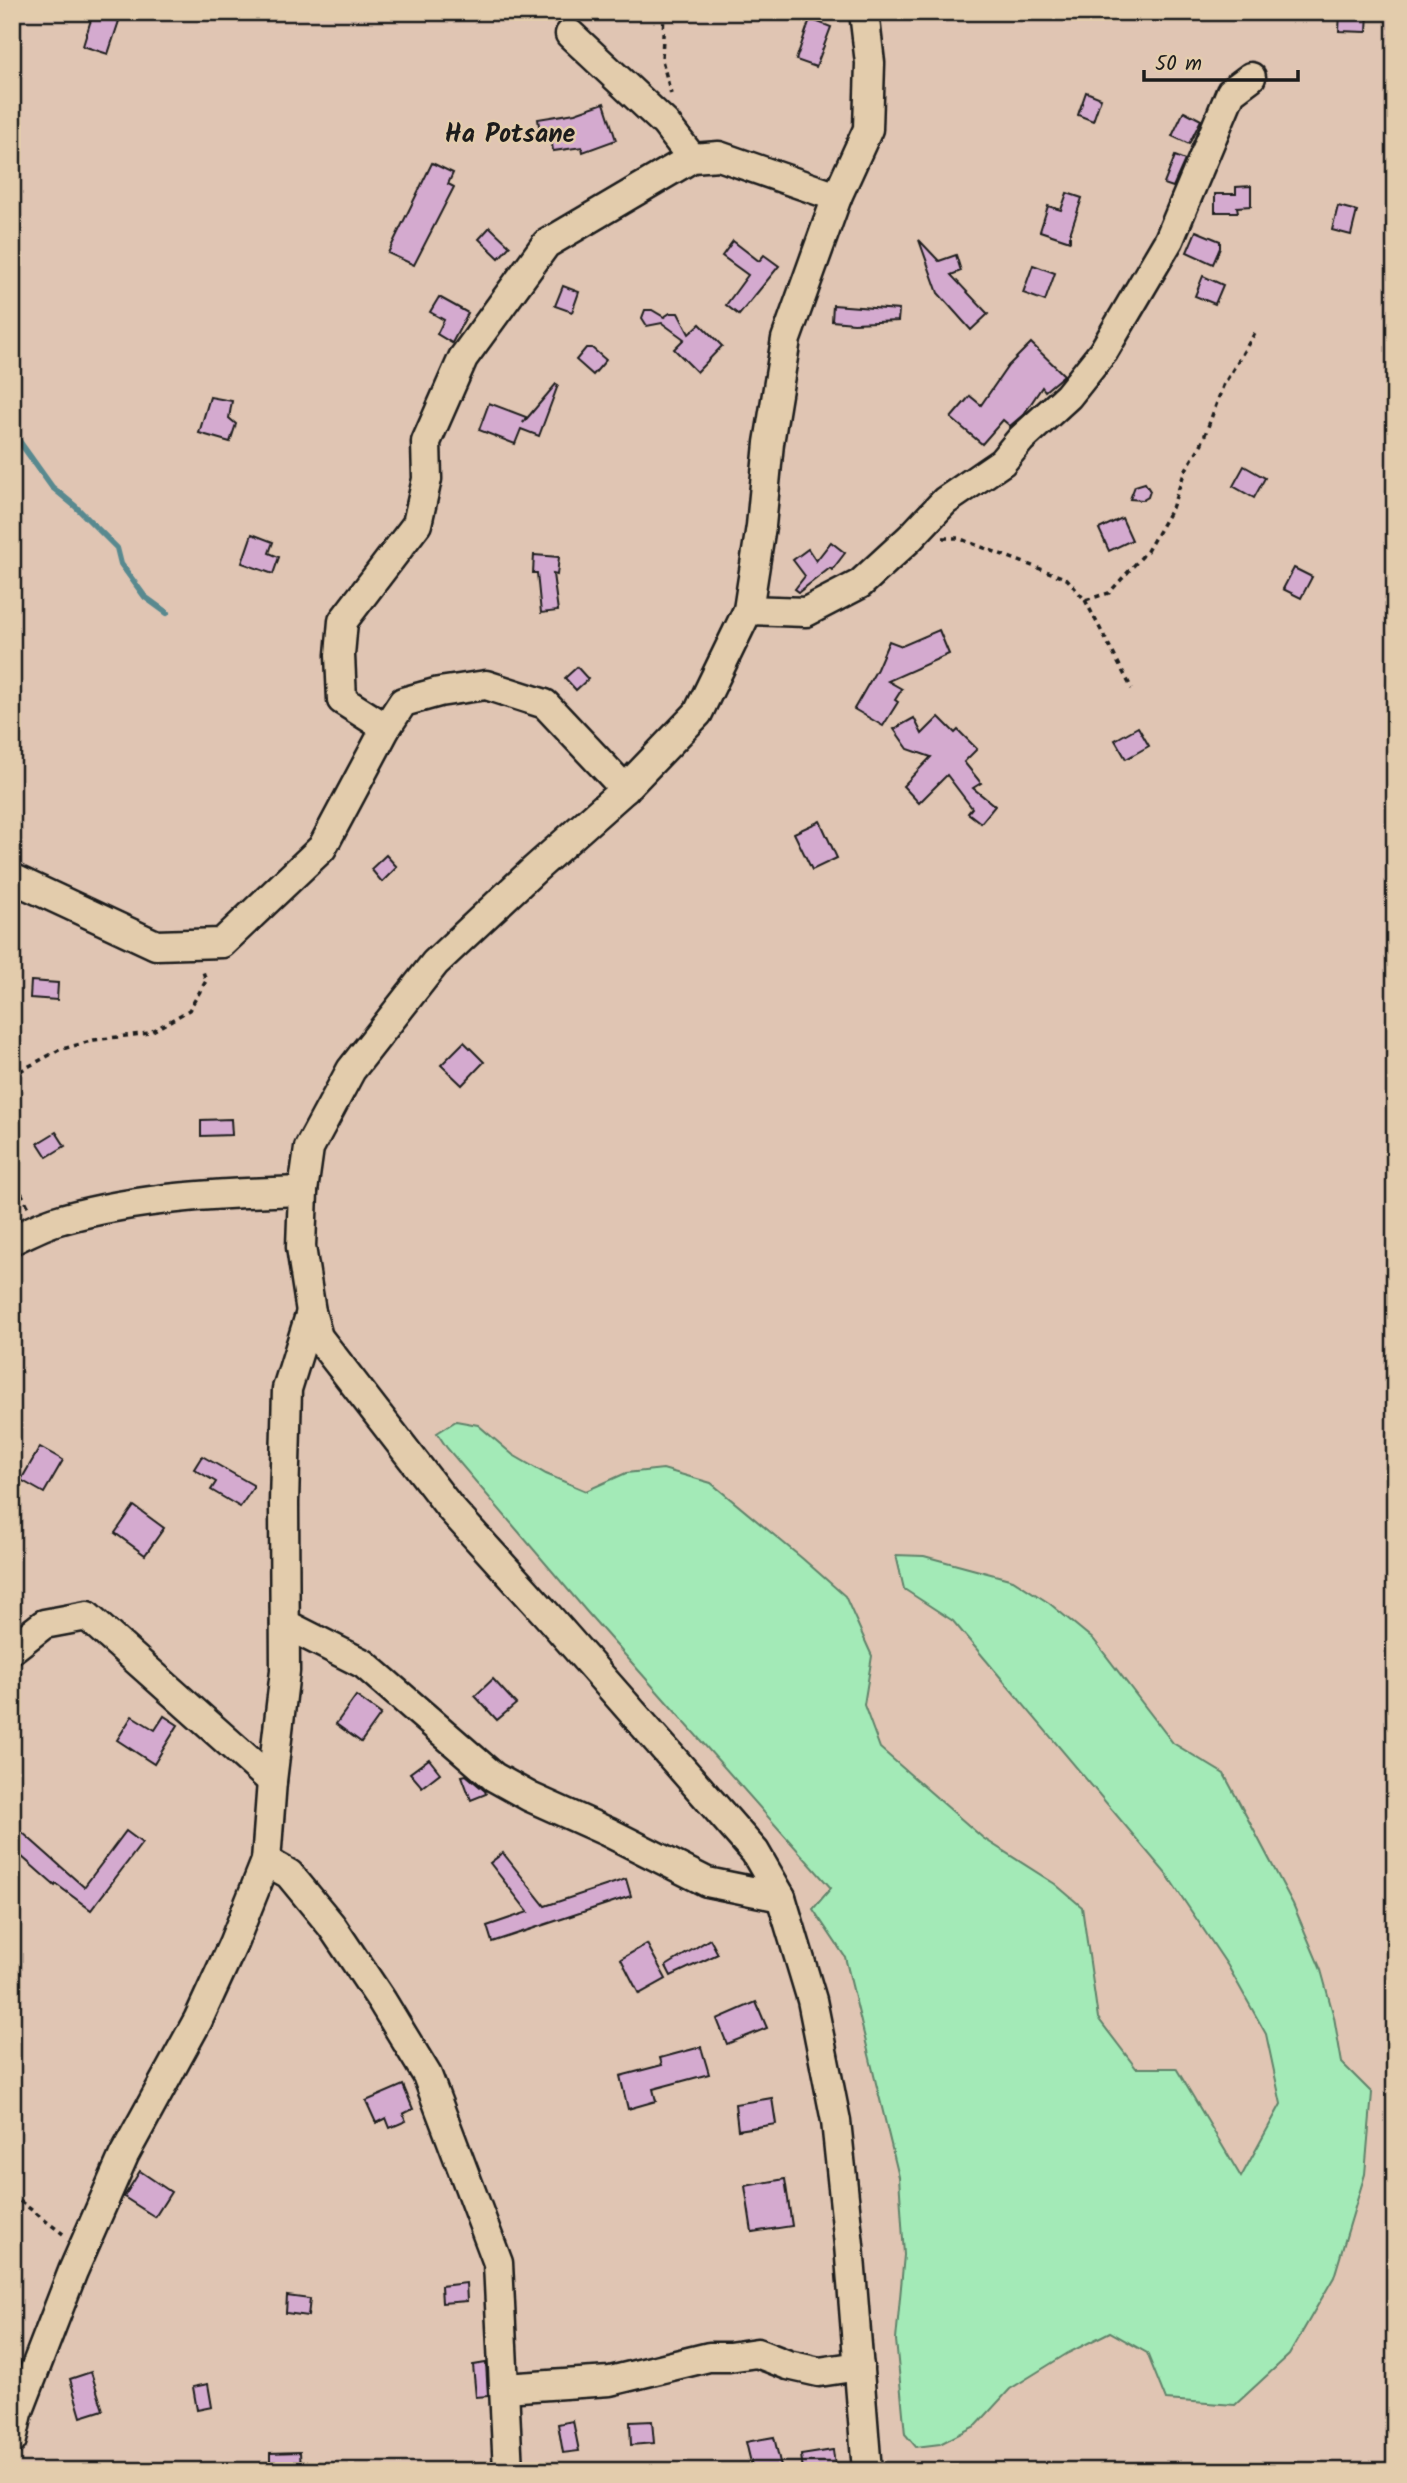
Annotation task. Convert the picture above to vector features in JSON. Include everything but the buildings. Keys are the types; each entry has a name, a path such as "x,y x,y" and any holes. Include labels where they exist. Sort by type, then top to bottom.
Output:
{"street":[{"path":"864,12 870,63 868,129 837,197 786,339 769,443 761,526 748,610 698,713 625,789 435,963 351,1070 309,1147 303,1191 301,1247 311,1312 318,1337 451,1509 755,1852 780,1897 812,2000 836,2121 866,2471"},
{"path":"570,34 665,123 692,158"},
{"path":"748,610 806,612 860,584 945,501 1002,462 1021,439 1068,396 1103,352 1169,240 1231,92 1251,77"},
{"path":"386,728 342,700 340,655 343,621 417,524 427,479 426,442 463,358 546,244 692,158 719,156 837,197"},
{"path":"12,878 156,944 222,943 322,848 386,728 403,702 439,692 486,685 545,704 625,789"},
{"path":"12,1241 60,1219 149,1201 303,1191"},
{"path":"12,2440 18,2413 83,2249 124,2155 198,2020 233,1944 266,1861 285,1671 284,1503 288,1389 311,1312"},
{"path":"12,1649 44,1624 87,1616 272,1781"},
{"path":"285,1624 364,1664 494,1777 530,1797 608,1832 707,1882 780,1897"},
{"path":"266,1861 289,1874 331,1926 427,2074 498,2263 508,2471"},
{"path":"504,2388 610,2381 709,2357 757,2353 788,2365 819,2372 859,2366"}],"path":[{"path":"664,12 662,60 672,102 665,123"},
{"path":"1086,600 1109,593 1147,551 1172,508 1185,471 1202,443 1223,386 1256,331"},
{"path":"910,538 958,538 1067,579 1086,600 1132,689"},
{"path":"12,1090 22,1070 59,1050 94,1040 149,1033 189,1010 206,981 194,944"},
{"path":"12,1064 22,1070"},
{"path":"12,1175 39,1229"},
{"path":"12,2195 83,2249"}],"green space":[{"path":"456,1421 478,1425 513,1455 546,1474 586,1491 626,1473 663,1469 711,1483 845,1596 872,1656 864,1705 880,1748 983,1838 1055,1884 1082,1907 1098,2018 1136,2068 1176,2068 1241,2177 1281,2104 1266,2034 1228,1966 1167,1875 953,1621 904,1589 896,1555 924,1556 1013,1580 1049,1603 1094,1640 1173,1743 1224,1774 1293,1904 1321,1970 1334,2017 1342,2063 1372,2093 1365,2174 1334,2277 1289,2355 1235,2405 1166,2400 1147,2353 1110,2332 1068,2353 1010,2389 977,2425 940,2444 916,2447 905,2434 896,2340 904,2255 899,2177 845,1957 813,1909 831,1888 587,1612 447,1448 437,1433"}],"waterway":[{"path":"12,431 52,487 117,548 121,564 145,597 167,613"}],"district":[{"name":"Ha Potsane","path":"510,133"}]}
